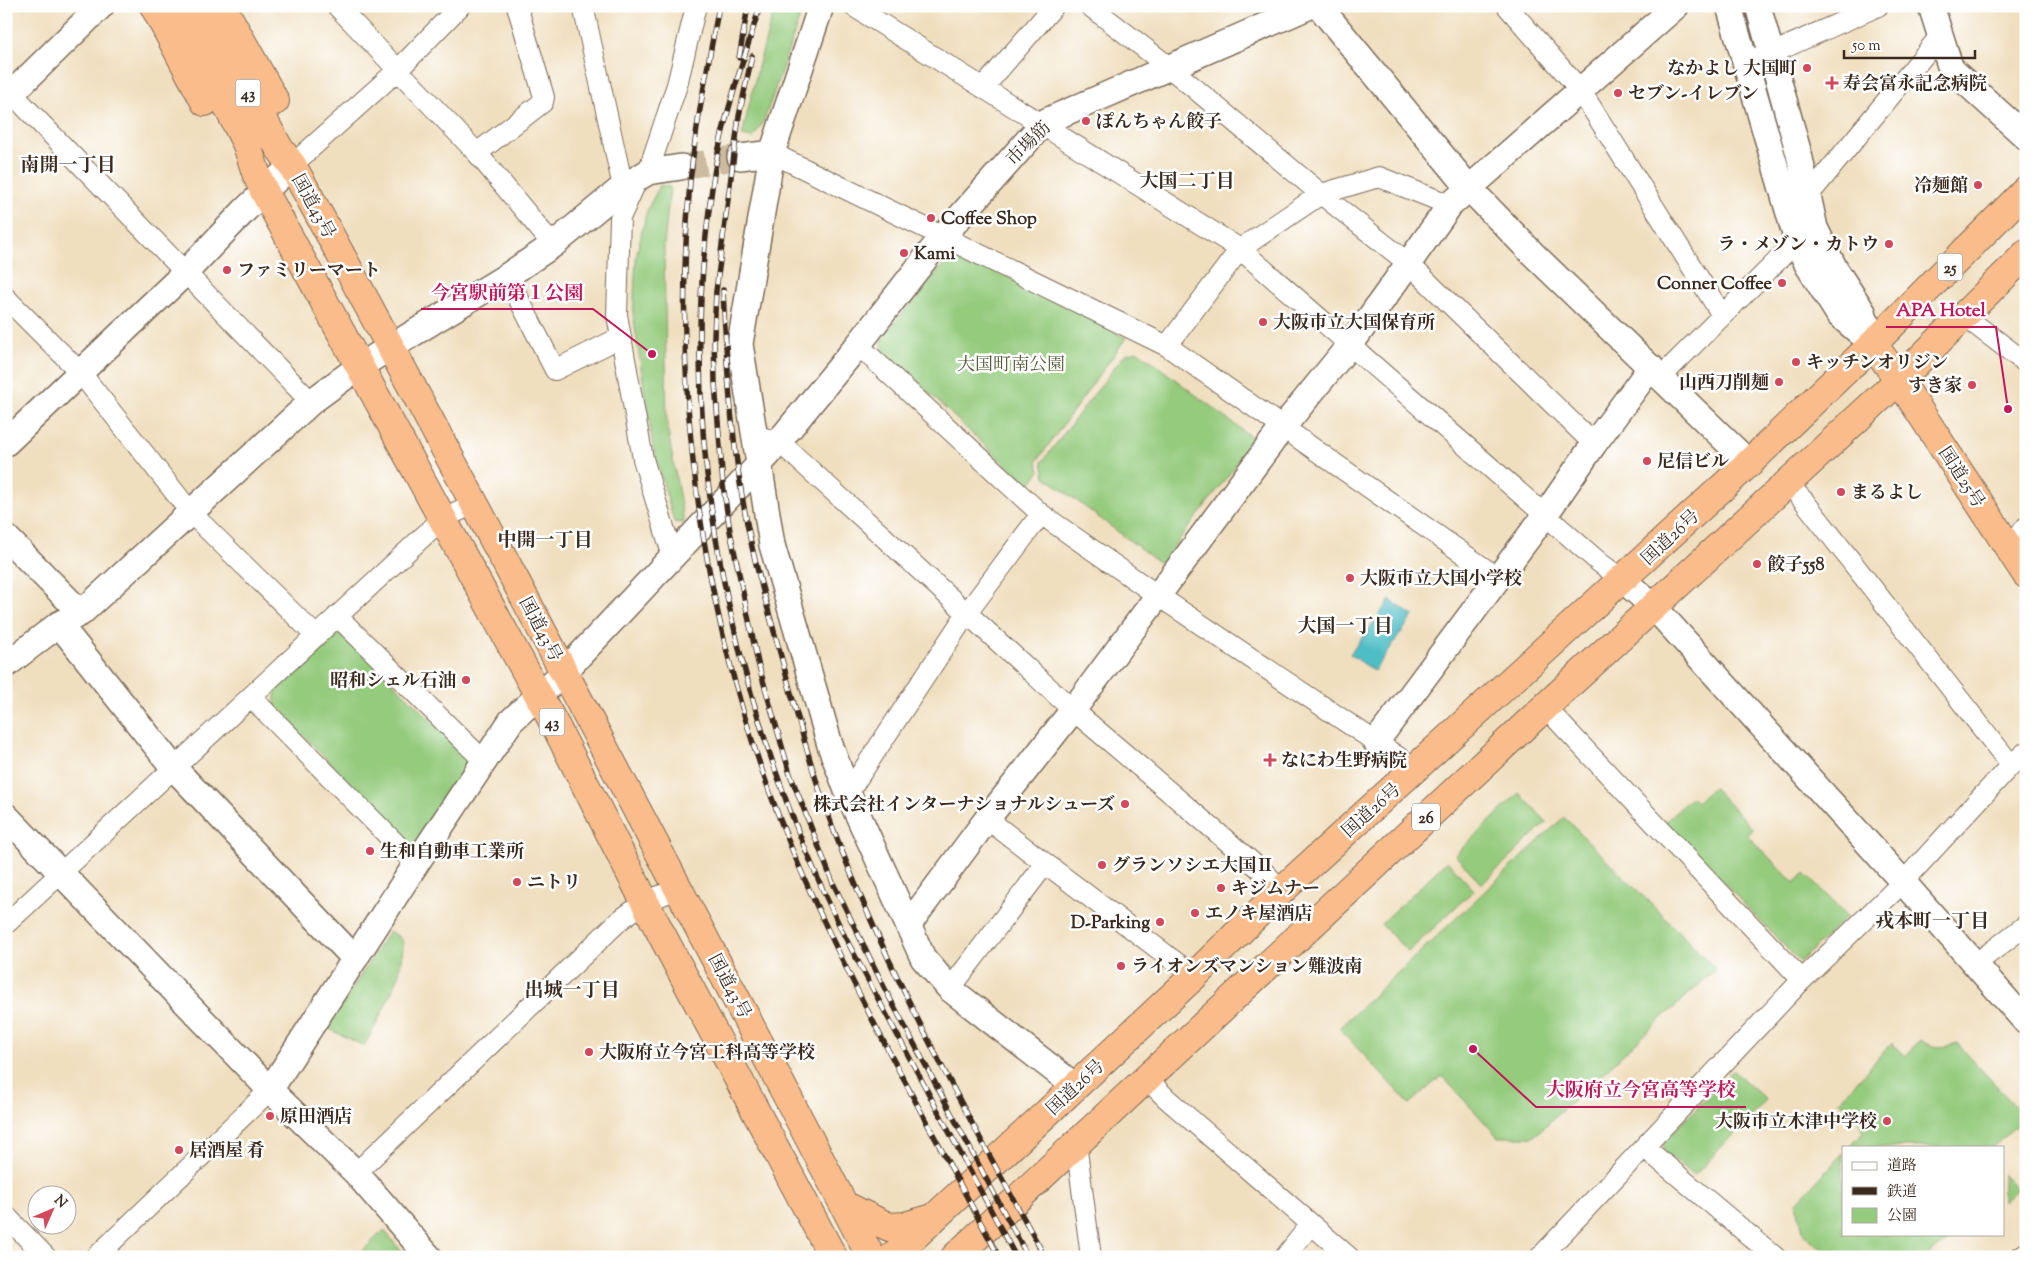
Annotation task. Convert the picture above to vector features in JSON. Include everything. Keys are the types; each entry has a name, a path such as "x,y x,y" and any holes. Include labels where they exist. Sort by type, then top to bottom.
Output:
{"highway":[{"path":"154,6 233,155 260,182"},
{"name":"国道43号","path":"176,6 247,145 260,182 538,695 833,1257"},
{"name":"国道43号","path":"200,6 279,148 292,165 392,348 679,888 871,1257"},
{"path":"222,6 293,134 292,165"},
{"name":"25","path":"1873,344 2026,190"},
{"path":"1899,380 2026,254"},
{"name":"国道25号","path":"1873,344 1899,380 2026,574"},
{"name":"国道26号","path":"892,1257 1194,976 1281,891 1749,464 1873,344"},
{"name":"26","path":"955,1257 1899,380"},
{"path":"844,1205 889,1227 905,1226 934,1217"}],"street":[{"path":"101,6 9,91 311,402"},
{"path":"337,6 477,153 553,245"},
{"path":"6,442 185,273 260,182 292,165 398,70 460,6"},
{"path":"477,153 543,102 544,97 517,6"},
{"path":"583,6 636,179"},
{"path":"673,556 642,460 617,315 620,218 677,85 696,6"},
{"path":"821,6 772,153 740,344 772,545 830,745 848,793 923,958 950,989 1075,1086"},
{"path":"853,6 1240,249 1600,563 1623,580 1654,607 1903,882 2026,1022"},
{"path":"982,88 1054,6"},
{"path":"1090,6 1169,67 1408,263 1594,444"},
{"name":"市場筋","path":"270,1090 511,721 564,672 759,466 858,345 943,236 1041,124 1310,6"},
{"path":"1319,6 1469,188 1533,254 1749,464"},
{"path":"1507,6 1581,91 1722,315"},
{"path":"909,924 986,820 1073,710 1283,427 1349,345 1450,205 1676,6"},
{"path":"1729,6 1797,241 1807,264 1839,315 1873,344"},
{"path":"1758,6 1799,154 1815,228 1835,269 1863,312 1873,344"},
{"path":"1744,61 1770,54 1878,6"},
{"path":"1931,6 1950,68 2026,137"},
{"path":"1376,742 1545,515 1594,444 1656,372 1722,315 1797,241 1808,196 1940,36"},
{"path":"740,157 772,153 1167,346 1498,578"},
{"path":"6,664 59,624 81,613 311,402 360,366 507,276 553,245 636,179 681,167"},
{"path":"1167,346 1240,249 1322,194 1379,177 1450,205"},
{"path":"507,276 555,370 621,337"},
{"path":"6,298 80,372 191,513 316,636"},
{"path":"1964,316 2026,363"},
{"path":"858,345 1041,514 1157,595 1416,769"},
{"path":"753,432 785,447 1073,710 1267,875 1281,891"},
{"path":"1548,1254 1644,1147 1802,980 1903,882 2018,758 1788,484"},
{"path":"6,924 442,519 474,503"},
{"path":"848,793 967,614 1041,514"},
{"path":"2008,548 2026,527"},
{"path":"6,537 81,613"},
{"path":"337,616 484,761"},
{"path":"59,624 173,767 355,959"},
{"path":"251,697 416,864"},
{"path":"1545,707 1802,980"},
{"path":"6,816 270,1090 356,1174 429,1257"},
{"path":"986,820 1194,976"},
{"path":"950,989 1045,864"},
{"path":"356,1174 620,920 645,902 679,888"},
{"path":"1974,965 2026,924"},
{"path":"1146,1078 1166,1098 1349,1257"},
{"path":"96,1257 270,1090"},
{"path":"1076,1143 1090,1257"},
{"path":"1644,1147 1775,1257"},
{"path":"6,1216 46,1257"},
{"path":"1285,1257 1312,1224"},
{"path":"2020,1257 2026,1253"}],"green space":[{"path":"775,6 803,8 764,121 753,138 742,136 758,67"},
{"path":"660,185 670,187 664,246 667,426 684,523 674,522 653,447 633,315 636,257 647,210"},
{"name":"大国町南公園","path":"961,255 1126,338 1037,461 1040,471 1028,486 884,351 881,339 950,257"},
{"path":"1138,351 1255,440 1161,564 1045,477 1042,462 1125,354"},
{"path":"341,631 468,757 469,764 419,844 409,845 275,706 275,693"},
{"path":"1713,787 1753,829 1747,835 1794,883 1805,873 1847,916 1800,962 1665,822 1692,797 1697,802"},
{"path":"1519,793 1547,822 1482,884 1455,855"},
{"path":"1564,817 1716,969 1533,1137 1498,1137 1442,1076 1409,1104 1339,1028"},
{"path":"1447,861 1474,890 1408,952 1381,924"},
{"path":"389,931 400,937 403,943 399,976 364,1046 327,1028"},
{"path":"1920,1040 1938,1047 1957,1043 2025,1117 1994,1146 1850,1146 1863,1132 1859,1121 1839,1101 1892,1043 1906,1056"},
{"path":"1733,1070 1766,1100 1694,1176 1664,1151 1664,1142"},
{"path":"1842,1154 1842,1236 1956,1236 1924,1257 1839,1257 1824,1251 1804,1234 1796,1203"},
{"path":"2004,1175 2017,1189 2004,1201"},
{"path":"384,1230 406,1257 356,1257"}],"water":[{"path":"1390,600 1413,616 1374,671 1350,654"}],"tunnel":[{"path":"681,167 740,157"}],"railway":[{"path":"719,6 690,182 685,271 686,361 692,450 704,538 721,626 744,713 772,797 805,880 874,1023 999,1257"},
{"path":"739,58 748,6"},
{"path":"760,6 720,142 712,188 701,293 700,356 703,430 711,505 724,580 741,655 762,728 786,800 814,870 845,937 1016,1257"},
{"path":"752,56 739,116 716,291 714,336 715,383 723,485 730,531 758,663 790,774 833,883 887,993 1028,1257"},
{"path":"723,290 732,419 745,515 767,607 812,768 846,860 870,919 897,977 954,1090 1045,1257"}],"place":[{"name":"なかよし 大国町","path":"1807,68"},
{"name":"寿会富永記念病院","path":"1832,83"},
{"name":"セブン-イレブン","path":"1618,93"},
{"name":"ぽんちゃん餃子","path":"1086,121"},
{"name":"冷麺館","path":"1978,185"},
{"name":"Coffee Shop","path":"931,218"},
{"name":"ラ・メゾン・カトウ","path":"1889,244"},
{"name":"Kami","path":"904,253"},
{"name":"ファミリーマート","path":"227,270"},
{"name":"Conner Coffee","path":"1782,283"},
{"name":"大阪市立大国保育所","path":"1263,322"},
{"name":"今宮駅前第１公園","path":"652,354"},
{"name":"キッチンオリジン","path":"1796,362"},
{"name":"山西刀削麺","path":"1779,382"},
{"name":"すき家","path":"1972,385"},
{"name":"APA Hotel","path":"2008,409"},
{"name":"尼信ビル","path":"1647,461"},
{"name":"まるよし","path":"1841,492"},
{"name":"餃子558","path":"1757,564"},
{"name":"大阪市立大国小学校","path":"1350,578"},
{"name":"昭和シェル石油","path":"466,680"},
{"name":"なにわ生野病院","path":"1270,760"},
{"name":"株式会社インターナショナルシューズ","path":"1125,804"},
{"name":"生和自動車工業所","path":"370,851"},
{"name":"グランソシエ大国Ⅱ","path":"1102,865"},
{"name":"ニトリ","path":"517,882"},
{"name":"キジムナー","path":"1221,888"},
{"name":"エノキ屋酒店","path":"1195,913"},
{"name":"D-Parking","path":"1160,922"},
{"name":"ライオンズマンション難波南","path":"1121,966"},
{"name":"大阪府立今宮高等学校","path":"1473,1049"},
{"name":"大阪府立今宮工科高等学校","path":"589,1052"},
{"name":"原田酒店","path":"270,1116"},
{"name":"大阪市立木津中学校","path":"1887,1121"},
{"name":"居酒屋 肴","path":"179,1150"}],"district":[{"name":"南開一丁目","path":"68,164"},
{"name":"大国二丁目","path":"1187,180"},
{"name":"中開一丁目","path":"545,539"},
{"name":"大国一丁目","path":"1345,625"},
{"name":"戎本町一丁目","path":"1932,920"},
{"name":"出城一丁目","path":"572,989"}]}
